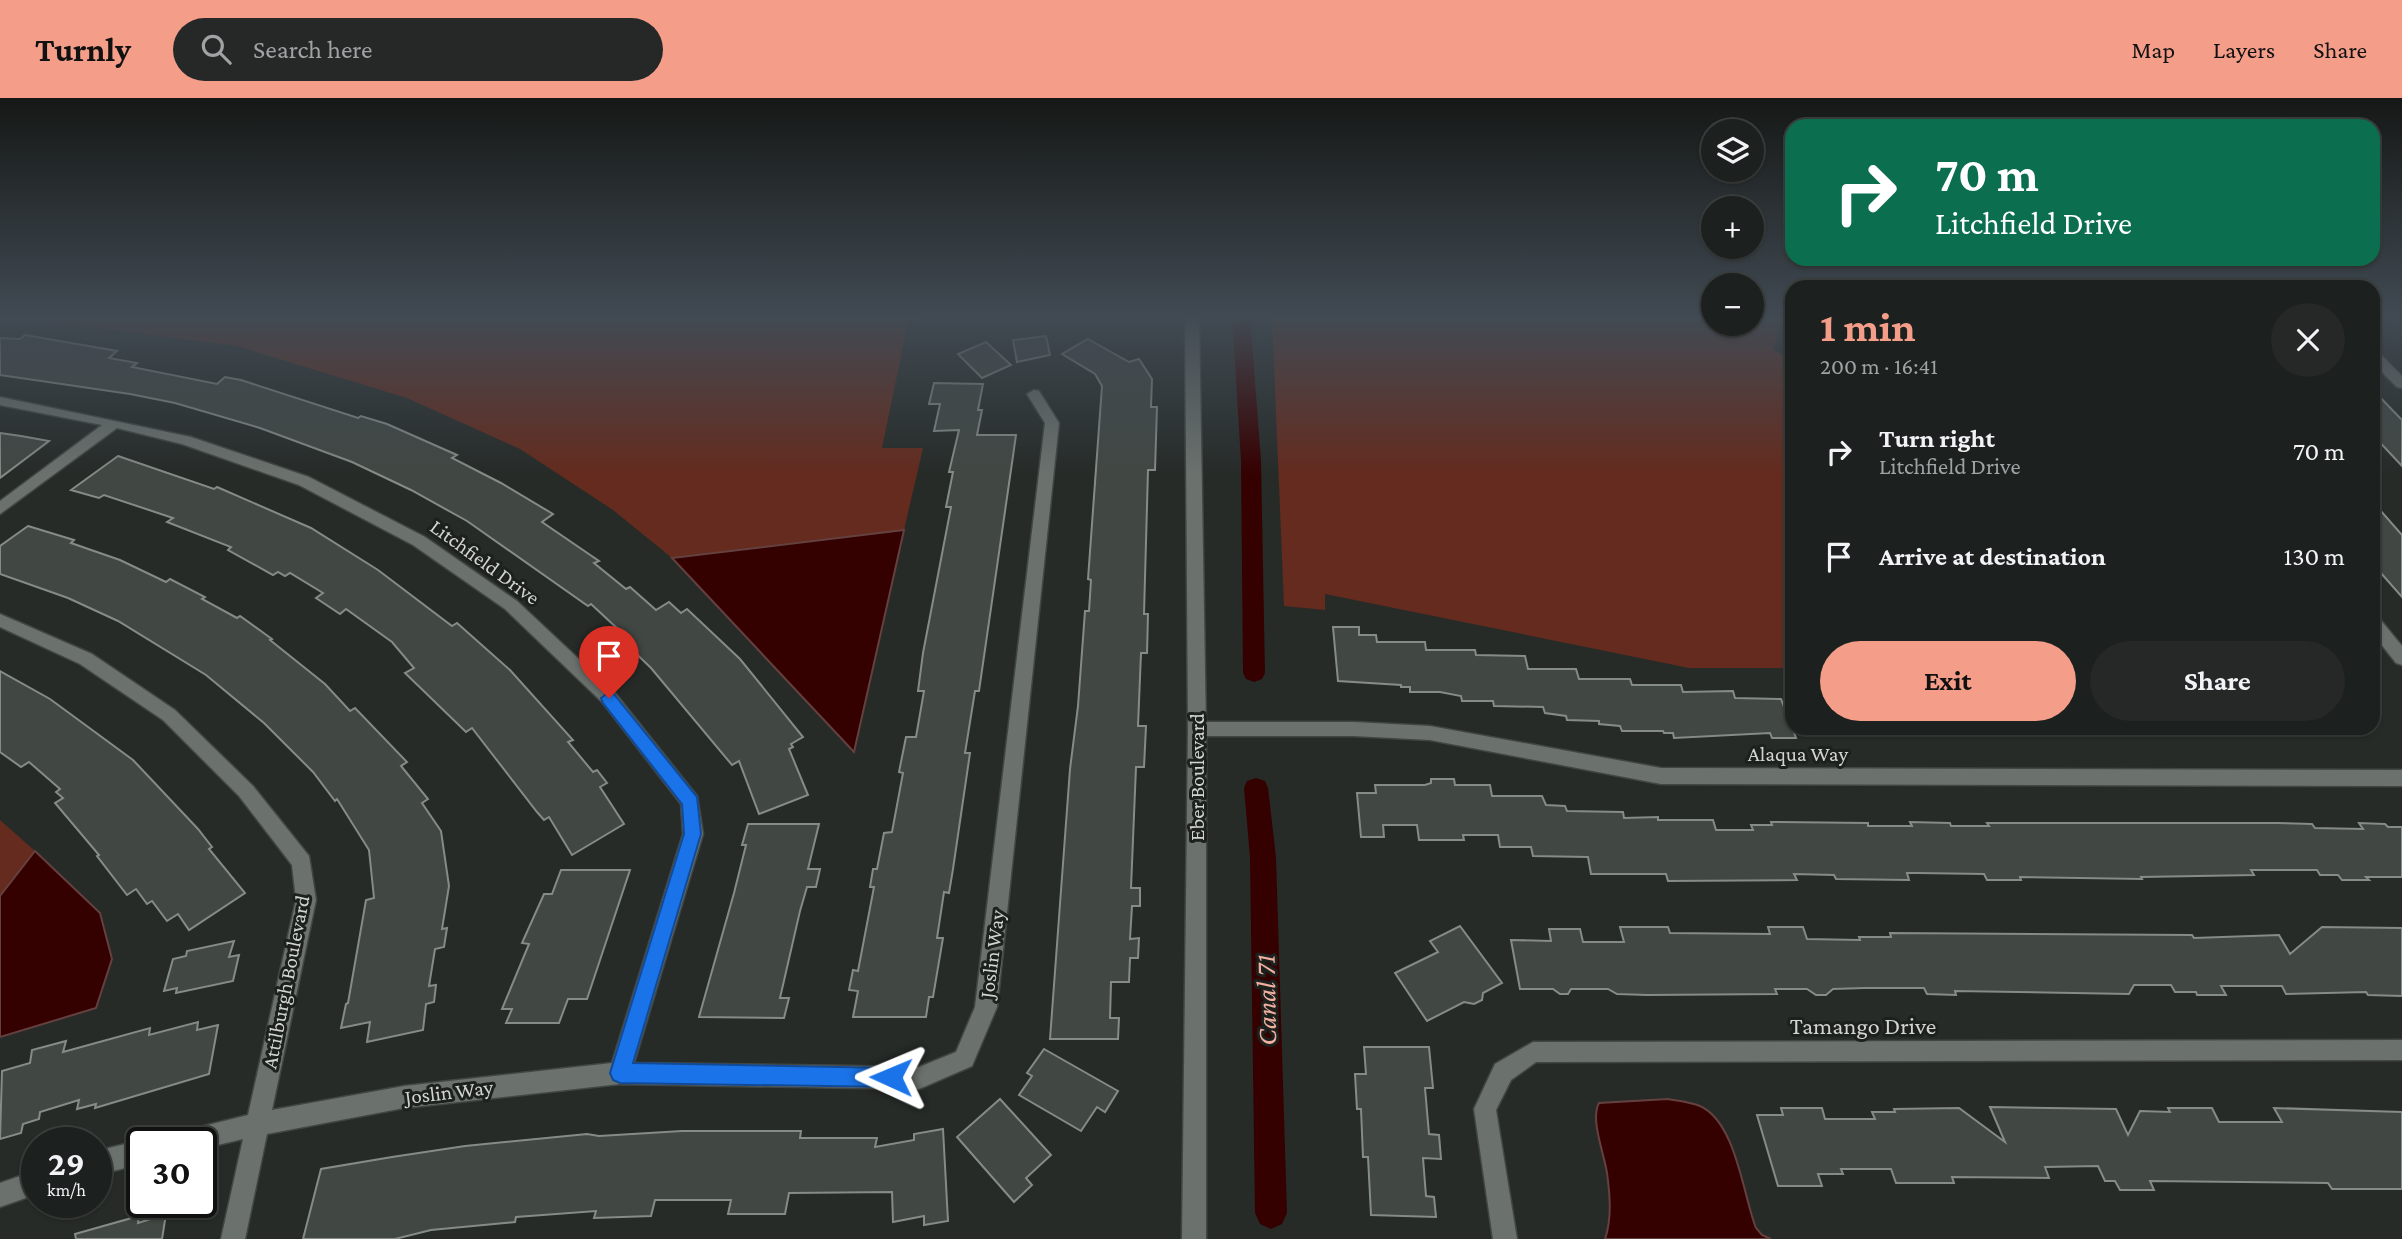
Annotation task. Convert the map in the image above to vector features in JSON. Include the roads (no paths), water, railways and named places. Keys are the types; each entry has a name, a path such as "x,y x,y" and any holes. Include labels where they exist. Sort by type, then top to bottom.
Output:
{"street":[{"name":"Eber Boulevard","path":"1193,368 1197,729 1194,1239"},
{"path":"2386,368 2402,384"},
{"name":"Joslin Way","path":"217,1134 404,1097 620,1073 919,1078 964,1059 986,1007 1052,423 1034,394"},
{"name":"Litchfield Drive","path":"0,401 186,440 304,481 419,541 511,605 609,698 690,802 693,834 620,1073"},
{"path":"0,509 114,423"},
{"name":"Attilburgh Boulevard","path":"0,620 86,659 169,715 246,791 302,862 306,900 233,1239"},
{"path":"2380,631 2402,658"},
{"name":"Alaqua Way","path":"1197,729 1354,729 1430,733 1661,776 2402,778"},
{"name":"Tamango Drive","path":"1505,1239 1485,1109 1503,1072 1533,1052 2402,1050"},
{"path":"0,1195 21,1188"}],"waterway":[{"name":"Canal 71","path":"1245,368 1251,461 1254,673"},
{"name":"Canal 71","path":"1256,788 1263,857 1271,1213"}]}
